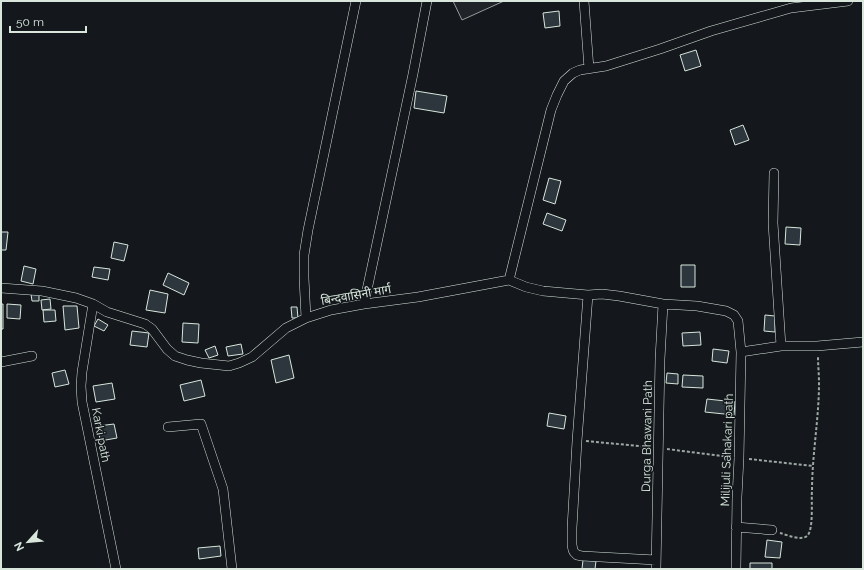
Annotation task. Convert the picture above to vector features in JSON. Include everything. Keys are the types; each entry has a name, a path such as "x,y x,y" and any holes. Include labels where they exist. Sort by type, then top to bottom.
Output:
{"street":[{"path":"306,318 304,255 356,1"},
{"path":"364,304 427,1"},
{"path":"584,1 589,68"},
{"path":"509,280 551,110 556,95 568,76 580,70 606,66 711,31 791,8 848,1"},
{"path":"774,173 773,223 781,346"},
{"name":"बिन्दवासिनी मार्ग","path":"1,288 42,291 76,298 107,312 145,324 152,329 167,349 175,356 201,363 229,366 252,358 286,328 306,318 331,310 418,297 509,280"},
{"name":"Milijuli Sahakari path","path":"509,280 526,287 543,291 588,295 602,294 663,304 697,306 726,311 736,317 738,321 742,352 736,569"},
{"path":"588,295 576,440 572,545 574,552 577,555 656,564"},
{"name":"Karki path","path":"92,304 82,372 82,402 116,569"},
{"name":"Durga Bhawani Path","path":"656,564 660,359 663,304"},
{"path":"742,352 781,346 817,346 863,342"},
{"path":"1,362 32,356"},
{"path":"168,427 201,424 223,489 232,569"},
{"path":"736,527 772,530"}],"path":[{"path":"772,530 799,538 807,536 809,531 812,512 812,490 819,384 817,346"},
{"path":"576,440 658,448"}],"shaded area":[{"path":"453,1 504,1 462,20"}],"building":[{"path":"559,11 560,26 545,28 543,13"},
{"path":"696,50 701,66 685,71 680,55"},
{"path":"416,91 447,96 444,113 414,108"},
{"path":"743,125 749,140 735,145 730,130"},
{"path":"549,178 561,181 555,204 543,200"},
{"path":"547,213 566,220 562,231 543,224"},
{"path":"786,227 801,228 800,245 785,244"},
{"path":"1,232 8,232 6,250 1,250"},
{"path":"114,242 128,245 124,261 111,258"},
{"path":"681,265 695,265 695,287 681,287"},
{"path":"24,266 36,269 33,284 21,281"},
{"path":"94,267 110,269 108,280 92,277"},
{"path":"168,273 189,283 184,295 163,285"},
{"path":"150,290 168,294 165,313 146,310"},
{"path":"31,294 39,294 39,301 32,301"},
{"path":"50,299 51,309 42,310 41,300"},
{"path":"1,304 3,304 3,329 1,329"},
{"path":"7,304 21,305 20,319 7,318"},
{"path":"63,306 77,306 79,328 65,330"},
{"path":"291,307 297,307 298,318 292,318"},
{"path":"43,310 55,310 56,321 44,322"},
{"path":"765,315 775,316 775,332 764,331"},
{"path":"98,319 108,325 104,331 94,326"},
{"path":"183,323 199,324 198,343 182,342"},
{"path":"132,331 149,333 147,347 130,345"},
{"path":"700,332 701,345 683,346 682,333"},
{"path":"241,344 243,354 228,356 226,347"},
{"path":"215,346 218,355 209,358 205,350"},
{"path":"713,349 729,351 727,363 712,361"},
{"path":"289,355 294,378 276,383 271,360"},
{"path":"65,370 69,384 55,387 52,373"},
{"path":"667,373 678,374 678,384 666,383"},
{"path":"683,375 703,376 703,388 682,387"},
{"path":"201,380 205,396 184,401 180,385"},
{"path":"112,383 115,399 96,402 93,386"},
{"path":"707,399 735,402 734,415 705,412"},
{"path":"549,413 566,416 564,429 547,426"},
{"path":"114,424 117,438 100,441 98,426"},
{"path":"767,540 782,542 780,558 765,557"},
{"path":"220,546 221,556 199,559 198,548"},
{"path":"583,560 596,561 595,569 582,569"},
{"path":"750,563 772,563 772,569 750,569"}]}
